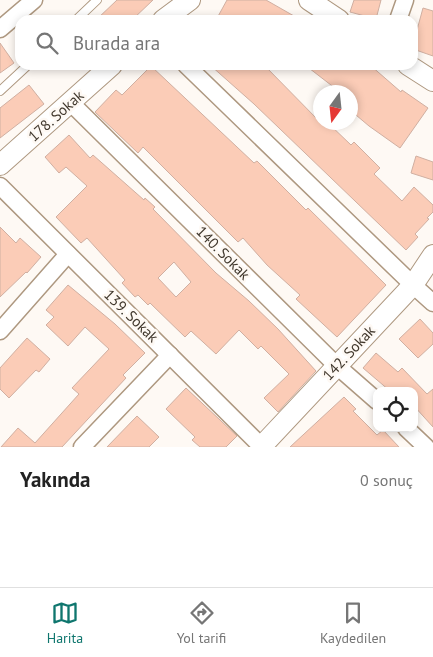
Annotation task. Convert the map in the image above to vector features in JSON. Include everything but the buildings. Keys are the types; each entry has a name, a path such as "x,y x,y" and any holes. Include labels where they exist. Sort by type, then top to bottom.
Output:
{"street":[{"path":"16,15 34,0"},
{"path":"170,15 190,0"},
{"path":"309,0 332,15"},
{"path":"400,15 405,0"},
{"path":"0,29 15,16"},
{"name":"178. Sokak","path":"0,165 107,70"},
{"path":"191,70 433,303"},
{"path":"416,70 433,81"},
{"name":"140. Sokak","path":"71,103 337,366 373,398"},
{"name":"139. Sokak","path":"0,186 261,447"},
{"path":"0,331 68,254"},
{"name":"142. Sokak","path":"261,447 413,285 433,255"},
{"path":"82,447 170,355"},
{"path":"410,432 426,447"}],"lane":[{"path":"81,15 97,0"},
{"path":"0,91 23,70"}]}
